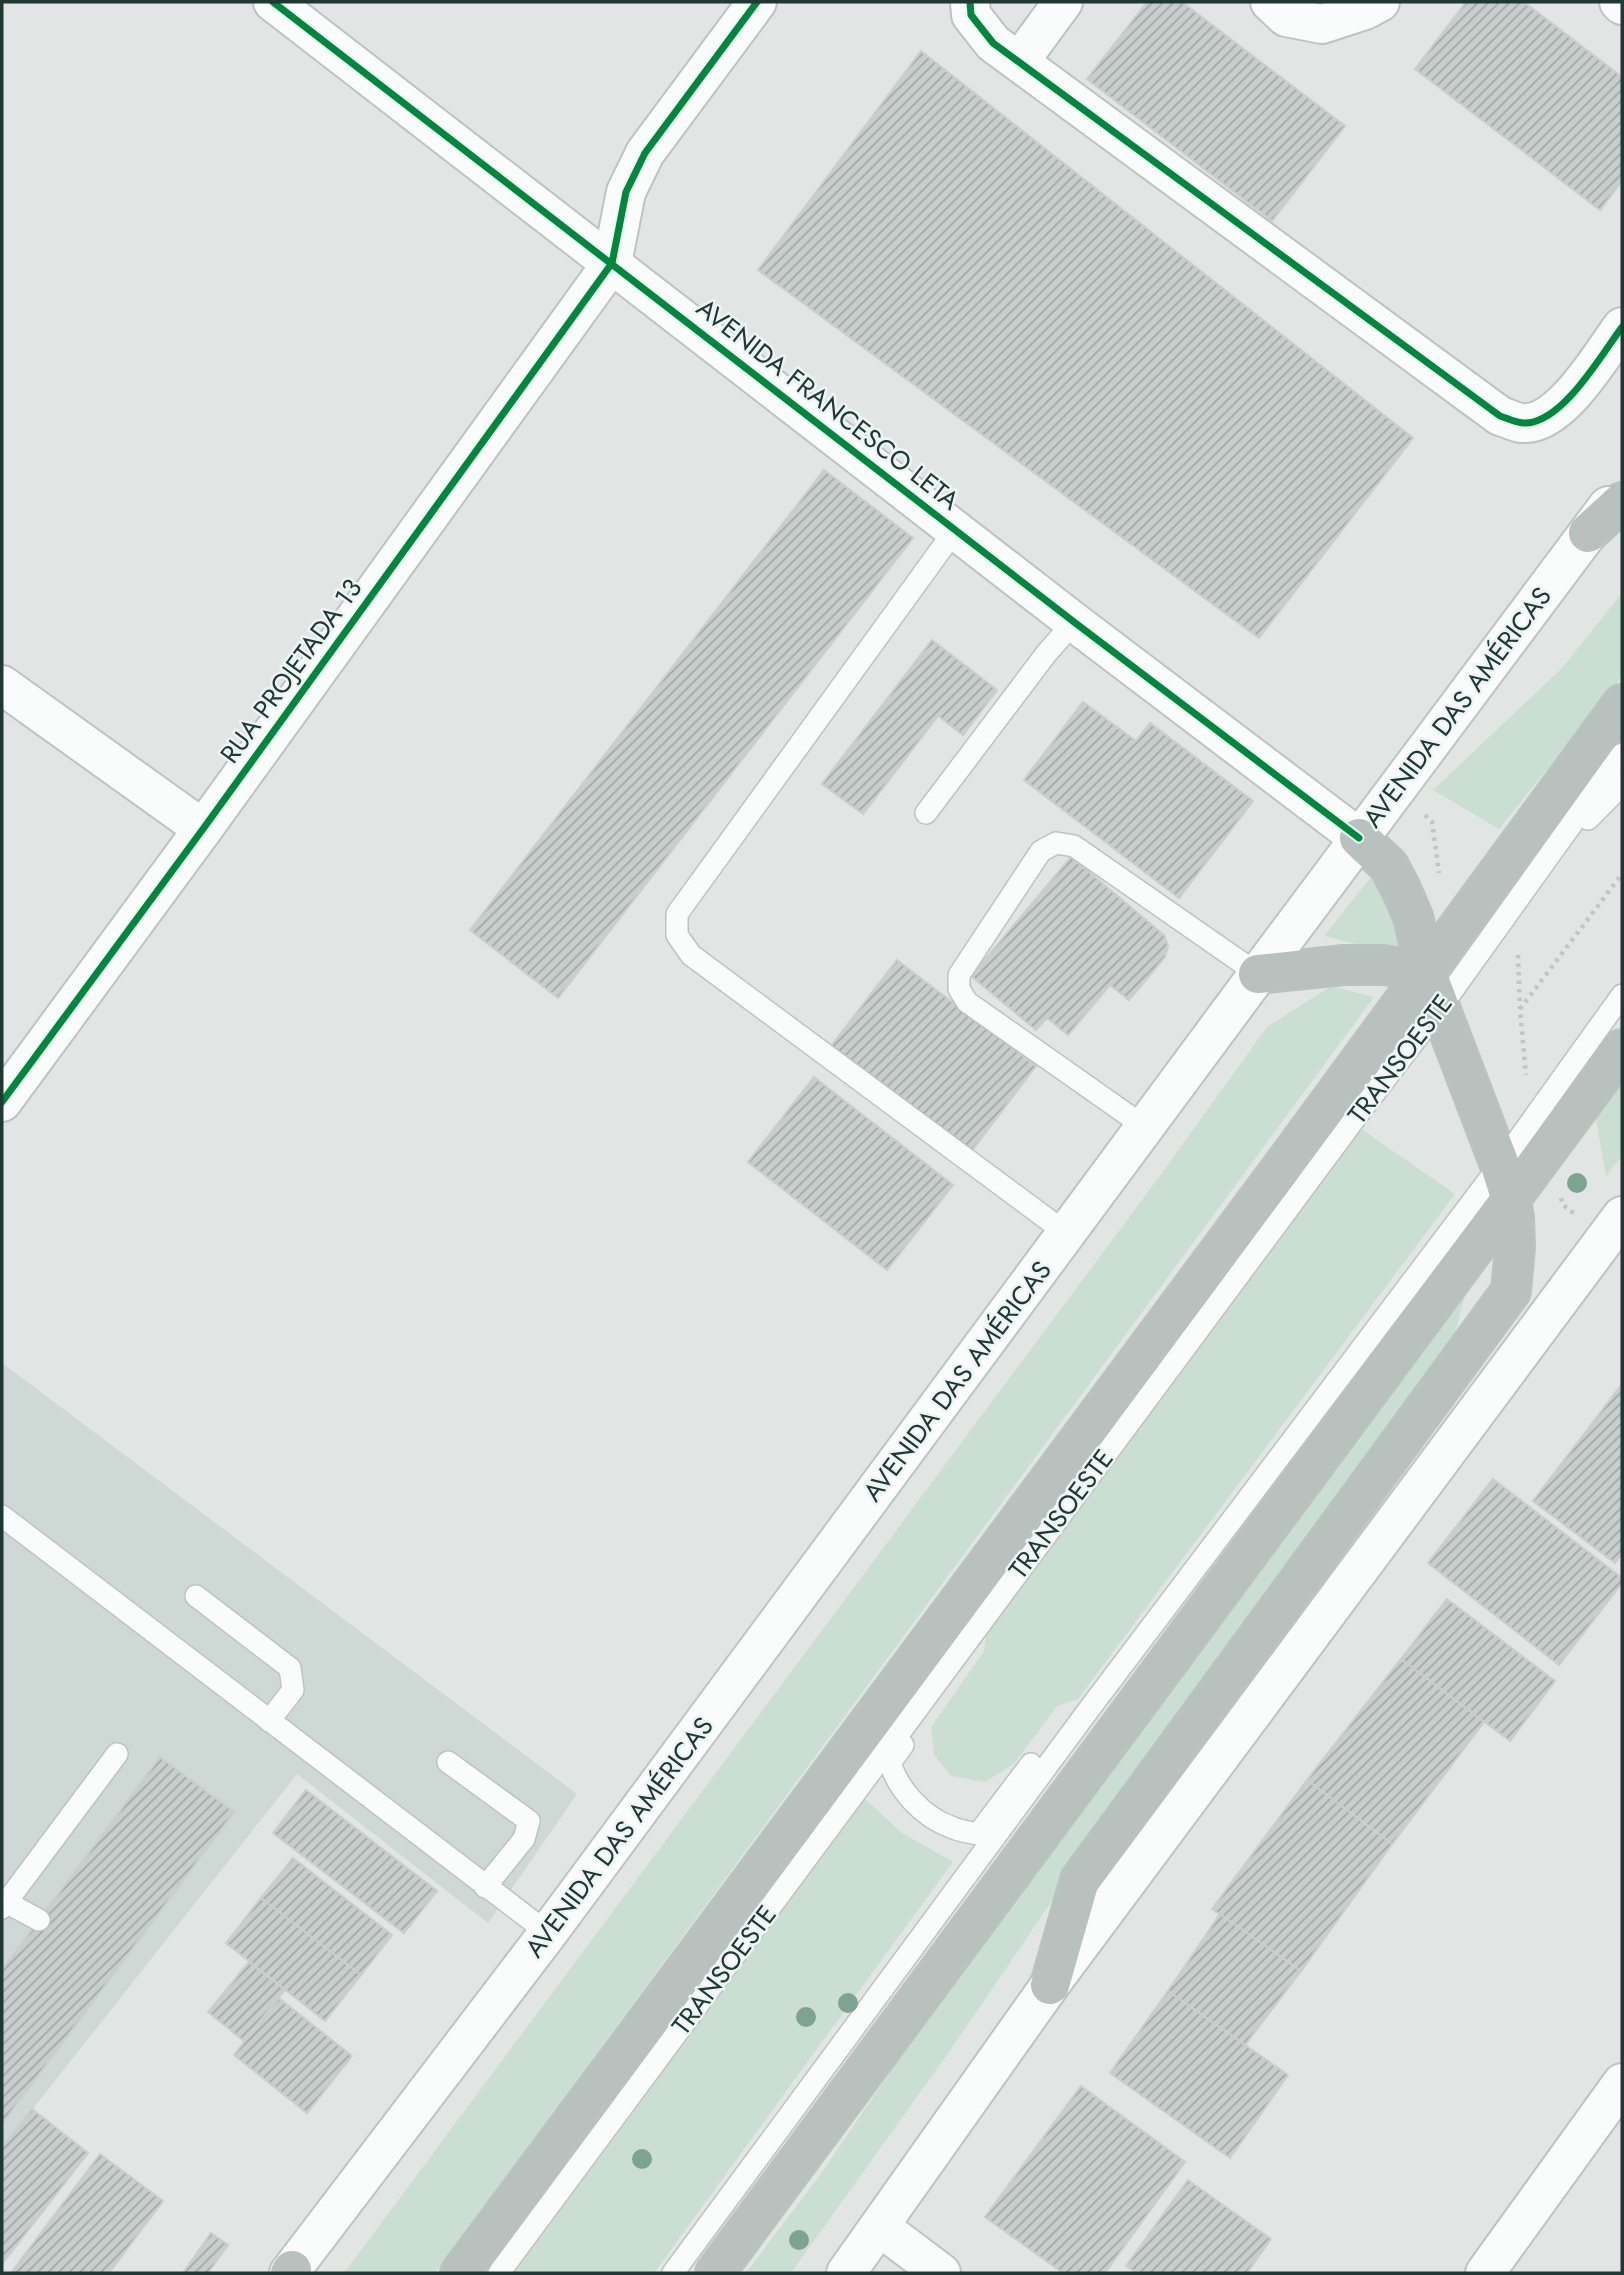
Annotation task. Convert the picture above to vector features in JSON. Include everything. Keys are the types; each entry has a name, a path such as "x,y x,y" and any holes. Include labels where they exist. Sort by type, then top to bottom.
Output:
{"highway":[{"path":"1588,533 1622,502"},
{"path":"460,2273 1426,971 1487,914 1622,705"},
{"path":"1050,1985 1080,1880 1511,1291 1515,1247 1505,1182 1426,971 1413,917 1401,888 1389,866 1359,838"},
{"path":"1258,974 1344,965 1383,965 1426,971"},
{"path":"715,2273 1349,1416 1505,1182 1622,1049"}],"street":[{"name":"AVENIDA FRANCESCO LETA","path":"273,2 1074,622 1359,838"},
{"path":"612,263 626,192 645,153 757,2"},
{"path":"970,2 971,15 993,43 1500,416 1526,423 1551,415 1572,396 1622,327"},
{"path":"1019,62 1063,2"},
{"path":"1270,2 1286,17 1322,24 1365,10 1380,2"},
{"name":"RUA PROJETADA 13","path":"2,1102 612,263"},
{"name":"AVENIDA DAS AMÉRICAS","path":"290,2272 548,1933 1359,838 1622,488"},
{"path":"2,685 203,829"},
{"path":"846,2273 1050,1985 1622,1216"},
{"path":"1485,2273 1622,2083"},
{"path":"880,2227 941,2273"}],"lane":[{"path":"955,530 677,914 677,935 691,956 1066,1233"},
{"path":"926,813 1046,654 1074,622"},
{"name":"TRANSOESTE","path":"499,2273 1362,1109 1440,1008 1487,914 1541,865 1622,754"},
{"path":"1541,865 1622,785"},
{"path":"1145,1127 967,1002 959,989 959,975 1041,852 1055,843 1074,846 1258,974"},
{"path":"673,2273 1087,1712 1505,1182 1545,1101 1622,995"},
{"path":"2,1516 548,1933"},
{"path":"196,1596 290,1668 293,1690 269,1721"},
{"path":"978,1626 973,1650 890,1763 895,1777 909,1797 928,1814 949,1827 978,1834 1067,1715 1087,1712"},
{"path":"39,1920 3,1903 117,1754"},
{"path":"448,1762 528,1821 524,1839 485,1887"}],"path":[{"path":"1395,790 1432,822 1439,874 1518,940 1520,1010 1527,1089 1545,1101"},
{"path":"1520,1010 1622,874"}],"shaded area":[{"path":"2,1363 577,1794 488,1923 297,1774 2,2148"}],"green space":[{"path":"1622,593 1622,677 1499,829 1433,790 1562,668"},
{"path":"1375,872 1410,943 1400,955 1324,936"},
{"path":"1331,986 1374,997 435,2273 344,2273 1159,1177 1267,1027"},
{"path":"1622,1079 1622,1156 1606,1176 1595,1114"},
{"path":"1360,1128 1455,1194 1078,1699 1057,1706 1014,1764 985,1782 951,1776 934,1755 931,1727 984,1651 987,1629"},
{"path":"1467,1286 1451,1351 1097,1835 951,2049 791,2273 746,2273 823,2171 970,1954"},
{"path":"865,1799 902,1833 953,1862 654,2273 514,2273"}],"building":[{"path":"1147,2 1182,2 1345,126 1272,221 1087,79"},
{"path":"1466,2 1524,2 1622,77 1622,181 1600,210 1415,69"},
{"path":"921,51 1413,438 1259,638 758,270"},
{"path":"824,470 913,538 558,998 470,930"},
{"path":"932,640 997,690 963,735 938,716 863,814 822,784"},
{"path":"1083,702 1136,741 1150,723 1253,801 1179,898 1024,780"},
{"path":"1071,857 1164,935 1168,946 1165,957 1129,1000 1110,985 1068,1035 1047,1018 1036,1030 971,976"},
{"path":"897,960 1036,1066 967,1157 828,1050"},
{"path":"814,1077 953,1185 887,1270 748,1162"},
{"path":"1622,1384 1622,1553 1615,1563 1533,1501"},
{"path":"1493,1479 1622,1578 1622,1583 1559,1665 1428,1563"},
{"path":"1447,1599 1555,1681 1510,1741 1401,1659"},
{"path":"1401,1659 1484,1722 1392,1844 1307,1780"},
{"path":"160,1757 234,1812 2,2124 2,1970"},
{"path":"1307,1780 1392,1844 1301,1971 1212,1909"},
{"path":"306,1790 437,1891 404,1933 273,1833"},
{"path":"293,1858 392,1935 361,1975 261,1898"},
{"path":"261,1898 361,1975 325,2021 226,1943"},
{"path":"1220,1914 1301,1971 1245,2045 1168,1991"},
{"path":"249,1962 285,1990 244,2041 208,2012"},
{"path":"1168,1991 1288,2075 1230,2158 1110,2073"},
{"path":"279,1998 352,2056 307,2113 234,2055"},
{"path":"1081,2086 1185,2162 1105,2273 1063,2273 985,2217"},
{"path":"32,2109 88,2153 2,2264 2,2148"},
{"path":"100,2154 163,2201 109,2273 11,2273"},
{"path":"1188,2180 1271,2239 1247,2273 1137,2273 1126,2266"},
{"path":"211,2233 228,2245 208,2273 183,2273"}],"cycle path":[{"path":"273,2 1074,622 1359,838"},
{"path":"2,1102 612,263 626,192 645,153 757,2"},
{"path":"970,2 971,15 993,43 1500,416 1526,423 1540,420 1554,411 1593,369 1622,327"}]}
